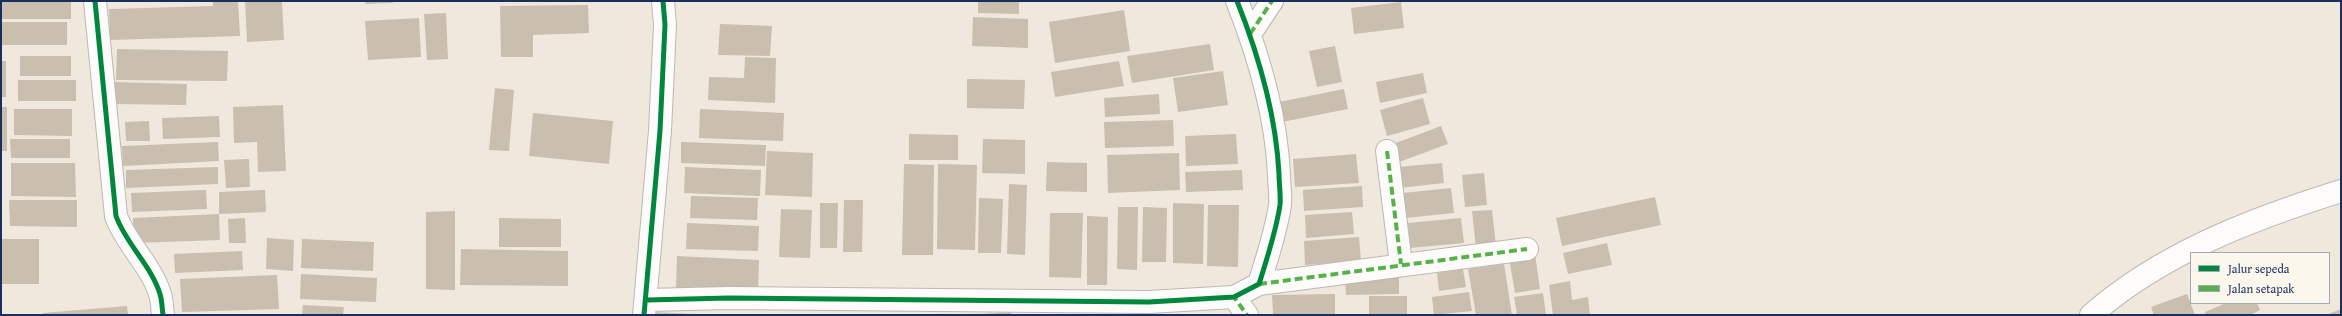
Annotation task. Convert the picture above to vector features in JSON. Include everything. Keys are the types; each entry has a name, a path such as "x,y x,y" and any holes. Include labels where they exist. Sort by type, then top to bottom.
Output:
{"street":[{"path":"95,1 116,216 120,227 151,274 160,294 163,315"},
{"path":"663,1 665,24 661,124 646,307 729,298 1050,308 1234,297 1259,284 1401,264 1527,249"},
{"path":"1237,1 1250,34 1269,100 1278,157 1280,204 1269,253 1259,284"},
{"path":"1250,34 1272,1"},
{"path":"1387,151 1401,264"},
{"path":"2090,315 2161,264 2251,223 2341,192"},
{"path":"1234,297 1247,315"}],"building":[{"path":"1,1 71,1 71,19 1,19"},
{"path":"213,1 238,1 240,36 110,40 109,9 213,6"},
{"path":"245,1 282,1 284,40 247,42"},
{"path":"365,1 392,1 393,3 366,4"},
{"path":"978,1 1019,1 1019,14 978,13"},
{"path":"1401,2 1404,28 1354,34 1351,8"},
{"path":"588,5 589,33 533,35 533,57 501,57 500,6"},
{"path":"1124,10 1130,51 1055,63 1049,22"},
{"path":"446,13 448,59 427,60 424,14"},
{"path":"973,17 1028,19 1028,48 972,46"},
{"path":"419,18 421,57 368,60 365,21"},
{"path":"1,22 67,22 67,45 1,45"},
{"path":"720,24 772,26 770,56 718,55"},
{"path":"1210,44 1214,70 1132,83 1127,56"},
{"path":"1335,46 1342,82 1317,87 1309,51"},
{"path":"117,49 228,51 227,81 116,80"},
{"path":"20,56 71,56 71,76 20,76"},
{"path":"745,57 776,58 775,103 708,100 709,77 744,78"},
{"path":"1,61 6,61 6,97 1,97"},
{"path":"1119,61 1124,86 1055,97 1051,72"},
{"path":"1223,71 1228,105 1178,112 1173,78"},
{"path":"1423,73 1427,93 1380,103 1376,82"},
{"path":"967,79 1025,80 1024,109 967,108"},
{"path":"18,80 76,80 76,101 18,101"},
{"path":"113,82 187,84 186,105 113,104"},
{"path":"495,88 514,90 509,151 489,150"},
{"path":"1344,89 1348,109 1282,122 1279,102"},
{"path":"1159,94 1160,114 1105,117 1104,98"},
{"path":"1423,98 1430,124 1387,136 1380,110"},
{"path":"283,105 286,171 258,172 257,142 234,143 233,107"},
{"path":"1,107 7,107 7,151 1,151"},
{"path":"14,109 72,109 72,136 14,135"},
{"path":"700,109 784,113 783,141 699,138"},
{"path":"533,113 613,121 609,164 529,156"},
{"path":"219,116 220,137 163,139 162,118"},
{"path":"1173,120 1174,146 1105,148 1104,122"},
{"path":"149,121 150,141 126,141 125,122"},
{"path":"1441,126 1448,144 1399,162 1393,144"},
{"path":"909,134 958,135 958,160 909,160"},
{"path":"1236,134 1238,164 1186,166 1185,136"},
{"path":"10,139 70,139 70,158 11,158"},
{"path":"983,139 1025,140 1025,174 982,173"},
{"path":"218,142 219,161 123,166 122,146"},
{"path":"681,142 766,145 765,166 681,163"},
{"path":"767,151 813,153 812,197 765,195"},
{"path":"1179,153 1180,190 1108,193 1107,155"},
{"path":"1356,154 1359,183 1295,187 1293,159"},
{"path":"249,159 250,187 226,188 224,160"},
{"path":"1047,162 1087,163 1087,192 1046,191"},
{"path":"11,163 75,163 76,197 11,196"},
{"path":"1442,163 1444,183 1399,188 1398,167"},
{"path":"904,164 934,165 933,255 902,255"},
{"path":"938,164 977,165 975,250 937,249"},
{"path":"218,167 218,184 126,188 126,170"},
{"path":"685,167 761,170 760,196 684,193"},
{"path":"1242,170 1243,190 1186,192 1185,172"},
{"path":"1484,173 1487,205 1465,207 1462,175"},
{"path":"1009,184 1027,185 1025,255 1007,254"},
{"path":"1362,186 1363,207 1304,211 1303,190"},
{"path":"1451,188 1454,213 1405,218 1403,193"},
{"path":"206,190 207,209 132,212 131,193"},
{"path":"265,190 266,212 219,214 219,192"},
{"path":"691,196 758,198 757,220 690,218"},
{"path":"1655,197 1661,225 1562,246 1556,218"},
{"path":"979,198 1003,199 1001,253 978,253"},
{"path":"9,200 77,200 77,227 10,226"},
{"path":"844,200 863,200 862,252 843,252"},
{"path":"820,203 838,203 837,248 820,248"},
{"path":"1173,203 1204,204 1203,264 1173,263"},
{"path":"1208,205 1239,205 1238,267 1207,266"},
{"path":"1118,207 1138,207 1137,270 1117,269"},
{"path":"1143,207 1167,208 1166,262 1142,262"},
{"path":"781,209 812,210 810,258 779,257"},
{"path":"1492,210 1496,246 1476,248 1472,211"},
{"path":"455,211 455,290 426,289 426,212"},
{"path":"1352,212 1354,234 1306,238 1305,215"},
{"path":"1050,213 1083,213 1081,278 1049,277"},
{"path":"219,214 220,240 134,243 133,218"},
{"path":"1087,216 1108,217 1107,285 1087,285"},
{"path":"245,218 246,243 229,243 228,219"},
{"path":"499,218 561,219 561,247 499,247"},
{"path":"1461,218 1464,243 1410,248 1408,223"},
{"path":"687,223 759,226 758,251 686,249"},
{"path":"1359,237 1361,261 1305,265 1304,241"},
{"path":"267,238 294,240 293,271 266,269"},
{"path":"1,239 39,239 39,284 1,284"},
{"path":"302,239 374,242 373,271 301,268"},
{"path":"1607,243 1612,265 1568,274 1563,253"},
{"path":"461,249 568,251 568,286 460,285"},
{"path":"242,251 243,270 175,273 174,254"},
{"path":"1535,254 1540,289 1515,293 1509,258"},
{"path":"677,256 759,260 758,293 676,290"},
{"path":"1504,264 1512,315 1476,315 1468,269"},
{"path":"1463,269 1466,287 1439,291 1437,273"},
{"path":"301,274 377,278 376,302 300,299"},
{"path":"277,275 279,309 182,312 180,279"},
{"path":"1399,277 1399,294 1346,295 1345,278"},
{"path":"1570,281 1572,300 1588,297 1590,315 1553,315 1549,285"},
{"path":"1469,292 1472,311 1434,315 1432,297"},
{"path":"1543,293 1546,315 1517,315 1514,297"},
{"path":"1335,294 1335,315 1273,315 1272,295"},
{"path":"2187,294 2195,315 2154,315 2151,307"},
{"path":"1369,296 1407,296 1407,314 1369,314"},
{"path":"2224,304 2257,304 2260,310 2250,315 2206,315 2205,312"},
{"path":"303,305 344,307 343,315 302,315"},
{"path":"127,306 128,315 43,315 43,313"},
{"path":"2341,309 2341,315 2326,315"},
{"path":"653,312 693,314 693,315 653,315"},
{"path":"1011,312 1011,315 983,315 983,314"}],"marked path":[{"path":"1250,34 1272,1"},
{"path":"1387,151 1401,264"},
{"path":"1259,284 1527,249"},
{"path":"1237,295 1234,297 1247,315"}],"cycle path":[{"path":"95,1 116,216 120,226 156,283 161,296 163,315"},
{"path":"644,315 660,131 665,25 663,1"},
{"path":"647,300 729,298 1149,302 1234,297 1259,284 1274,235 1280,201 1277,152 1270,108 1259,64 1237,1"}]}
